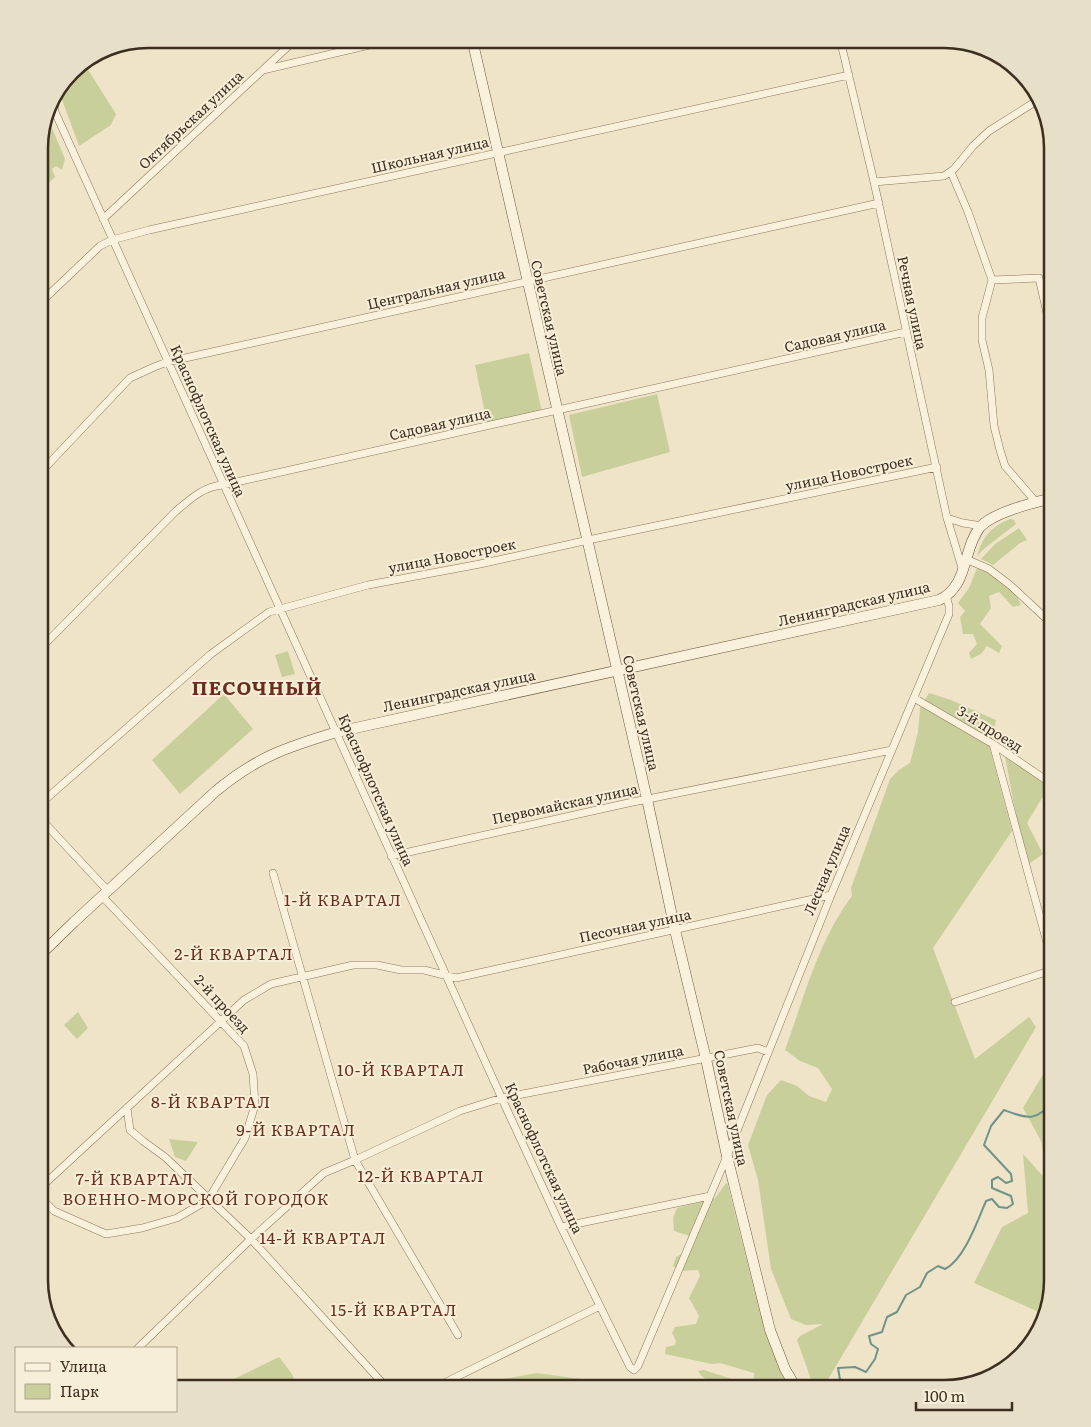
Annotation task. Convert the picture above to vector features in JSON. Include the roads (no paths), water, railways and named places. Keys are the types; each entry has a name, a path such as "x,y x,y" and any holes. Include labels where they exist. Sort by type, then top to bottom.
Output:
{"main road":[{"name":"Советская улица","path":"474,48 727,1156 770,1330 785,1369 791,1380"},
{"path":"982,526 1000,515 1044,500"},
{"name":"Лесная улица","path":"949,597 963,571 975,535 982,526"},
{"name":"Ленинградская улица","path":"48,948 235,775 273,753 336,732 949,597"}],"street":[{"name":"Октябрьская улица","path":"103,218 286,48"},
{"path":"263,70 357,48"},
{"name":"Речная улица","path":"842,48 874,182 947,518 963,571"},
{"name":"Школьная улица","path":"48,295 100,246 112,240 149,230 497,152 849,75"},
{"path":"874,182 944,176 951,172 989,131 1033,103"},
{"name":"Краснофлотская улица","path":"55,110 223,486 561,1227 630,1367 634,1370"},
{"path":"951,172 968,212 992,280 982,318 982,340 990,370 994,426 1006,466 1036,502"},
{"name":"Центральная улица","path":"48,465 130,378 167,362 878,203"},
{"path":"992,280 1040,278 1044,297"},
{"name":"Садовая улица","path":"48,641 175,512 202,492 214,486 223,486 906,332"},
{"name":"улица Новостроек","path":"48,797 211,654 268,612 368,585 480,564 586,540 937,468"},
{"path":"947,518 982,526"},
{"path":"966,559 989,569 1044,617"},
{"name":"Лесная улица","path":"634,1370 638,1366 727,1156 831,895 949,614 949,597"},
{"name":"3-й проезд","path":"914,698 992,744 1044,779"},
{"path":"992,744 1044,932"},
{"name":"Первомайская улица","path":"391,856 647,799 892,750"},
{"name":"2-й проезд","path":"48,828 105,894 244,1046 253,1074 255,1105 245,1138 208,1200 177,1218 142,1228 106,1234 54,1211 48,1205"},
{"path":"273,873 355,1160 458,1334"},
{"name":"Песочная улица","path":"48,1181 244,1000 272,984 353,965 377,965 402,970 424,970 456,978 831,895"},
{"path":"955,1002 1044,973"},
{"name":"Рабочая улица","path":"139,1347 250,1239 324,1173 460,1111 502,1098 758,1048 768,1052"},
{"path":"127,1108 130,1130 165,1157 250,1239 380,1380"},
{"path":"561,1227 710,1196"},
{"path":"450,1380 600,1306"}],"waterway":[{"path":"840,1380 838,1368 855,1367 866,1372 875,1359 878,1349 871,1344 869,1336 882,1332 887,1317 897,1312 906,1295 920,1287 927,1273 938,1266 945,1269 952,1264 970,1239 986,1201 992,1199 999,1207 1007,1208 1013,1204 1011,1196 992,1188 992,1180 998,1177 1006,1183 1012,1181 1011,1174 984,1145 991,1126 1004,1110 1031,1117 1044,1110"}],"district":[{"name":"ПЕСОЧНЫЙ","path":"257,688"},
{"name":"1-Й КВАРТАЛ","path":"343,900"},
{"name":"2-Й КВАРТАЛ","path":"234,954"},
{"name":"10-Й КВАРТАЛ","path":"401,1070"},
{"name":"8-Й КВАРТАЛ","path":"211,1102"},
{"name":"9-Й КВАРТАЛ","path":"296,1130"},
{"name":"12-Й КВАРТАЛ","path":"421,1176"},
{"name":"7-Й КВАРТАЛ","path":"135,1179"},
{"name":"ВОЕННО-МОРСКОЙ ГОРОДОК","path":"196,1199"},
{"name":"14-Й КВАРТАЛ","path":"323,1238"},
{"name":"15-Й КВАРТАЛ","path":"394,1310"}]}
